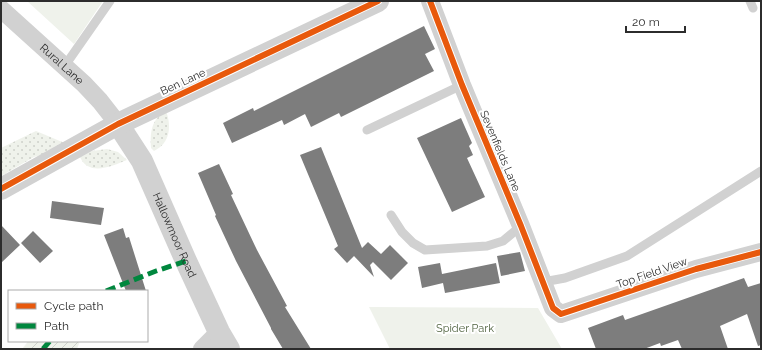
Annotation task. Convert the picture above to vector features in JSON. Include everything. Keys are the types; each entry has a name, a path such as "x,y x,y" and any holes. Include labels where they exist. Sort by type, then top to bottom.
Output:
{"street":[{"name":"Ben Lane","path":"1,189 118,124 378,1"},
{"name":"Sevenfields Lane","path":"430,1 462,85 521,226 552,308"},
{"name":"Rural Lane","path":"1,9 84,84 118,124"},
{"name":"Hallowmoor Road","path":"118,124 142,161 186,262 224,340"},
{"name":"Top Field View","path":"552,308 561,314 696,269 761,252"},
{"path":"202,349 224,340"}],"lane":[{"path":"64,67 110,1"},
{"path":"368,130 462,85"},
{"path":"543,282 565,278 627,256 761,171"},
{"path":"391,215 402,232 413,243 425,250 487,246 503,241 521,226"}],"green space":[{"path":"27,1 103,1 74,44"},
{"path":"165,109 169,121 167,138 160,148 154,151 151,148 153,126 157,118"},
{"path":"36,131 67,144 52,152 34,157 1,176 1,148"},
{"path":"107,149 118,152 127,160 108,167 95,168 89,167 80,157 92,151"},
{"name":"Spider Park","path":"369,307 538,308 562,349 390,349"},
{"path":"28,342 80,342 77,349 22,349"}],"building":[{"path":"424,26 435,49 425,54 434,71 341,117 339,113 311,127 305,114 284,125 282,120 232,143 223,123 253,108 254,111"},
{"path":"461,118 472,143 469,146 473,155 467,158 485,197 452,212 417,138"},
{"path":"321,147 362,248 368,242 381,254 390,245 408,263 391,280 373,262 370,265 374,277 354,256 347,263 334,249 338,246 300,155"},
{"path":"219,164 233,194 231,195 257,250 287,306 285,307 311,349 283,349 236,261 215,216 216,215 198,173"},
{"path":"52,201 104,208 101,225 50,218"},
{"path":"1,225 20,245 1,263"},
{"path":"123,228 126,238 129,237 146,290 126,290 104,235"},
{"path":"33,231 53,251 40,263 21,243"},
{"path":"520,252 525,271 501,276 497,256"},
{"path":"440,263 442,274 496,263 500,283 445,293 443,283 422,288 418,267"},
{"path":"744,278 748,287 761,283 761,345 758,346 747,314 720,326 728,349 682,349 678,340 661,346 660,343 644,349 596,349 588,328 623,315 625,320"}],"marked path":[{"path":"108,290 186,261"},
{"path":"43,349 49,342"}],"cycle path":[{"path":"1,189 118,124 378,1"},
{"path":"430,1 462,85 521,226 553,308 561,314 696,269 761,252"}]}
